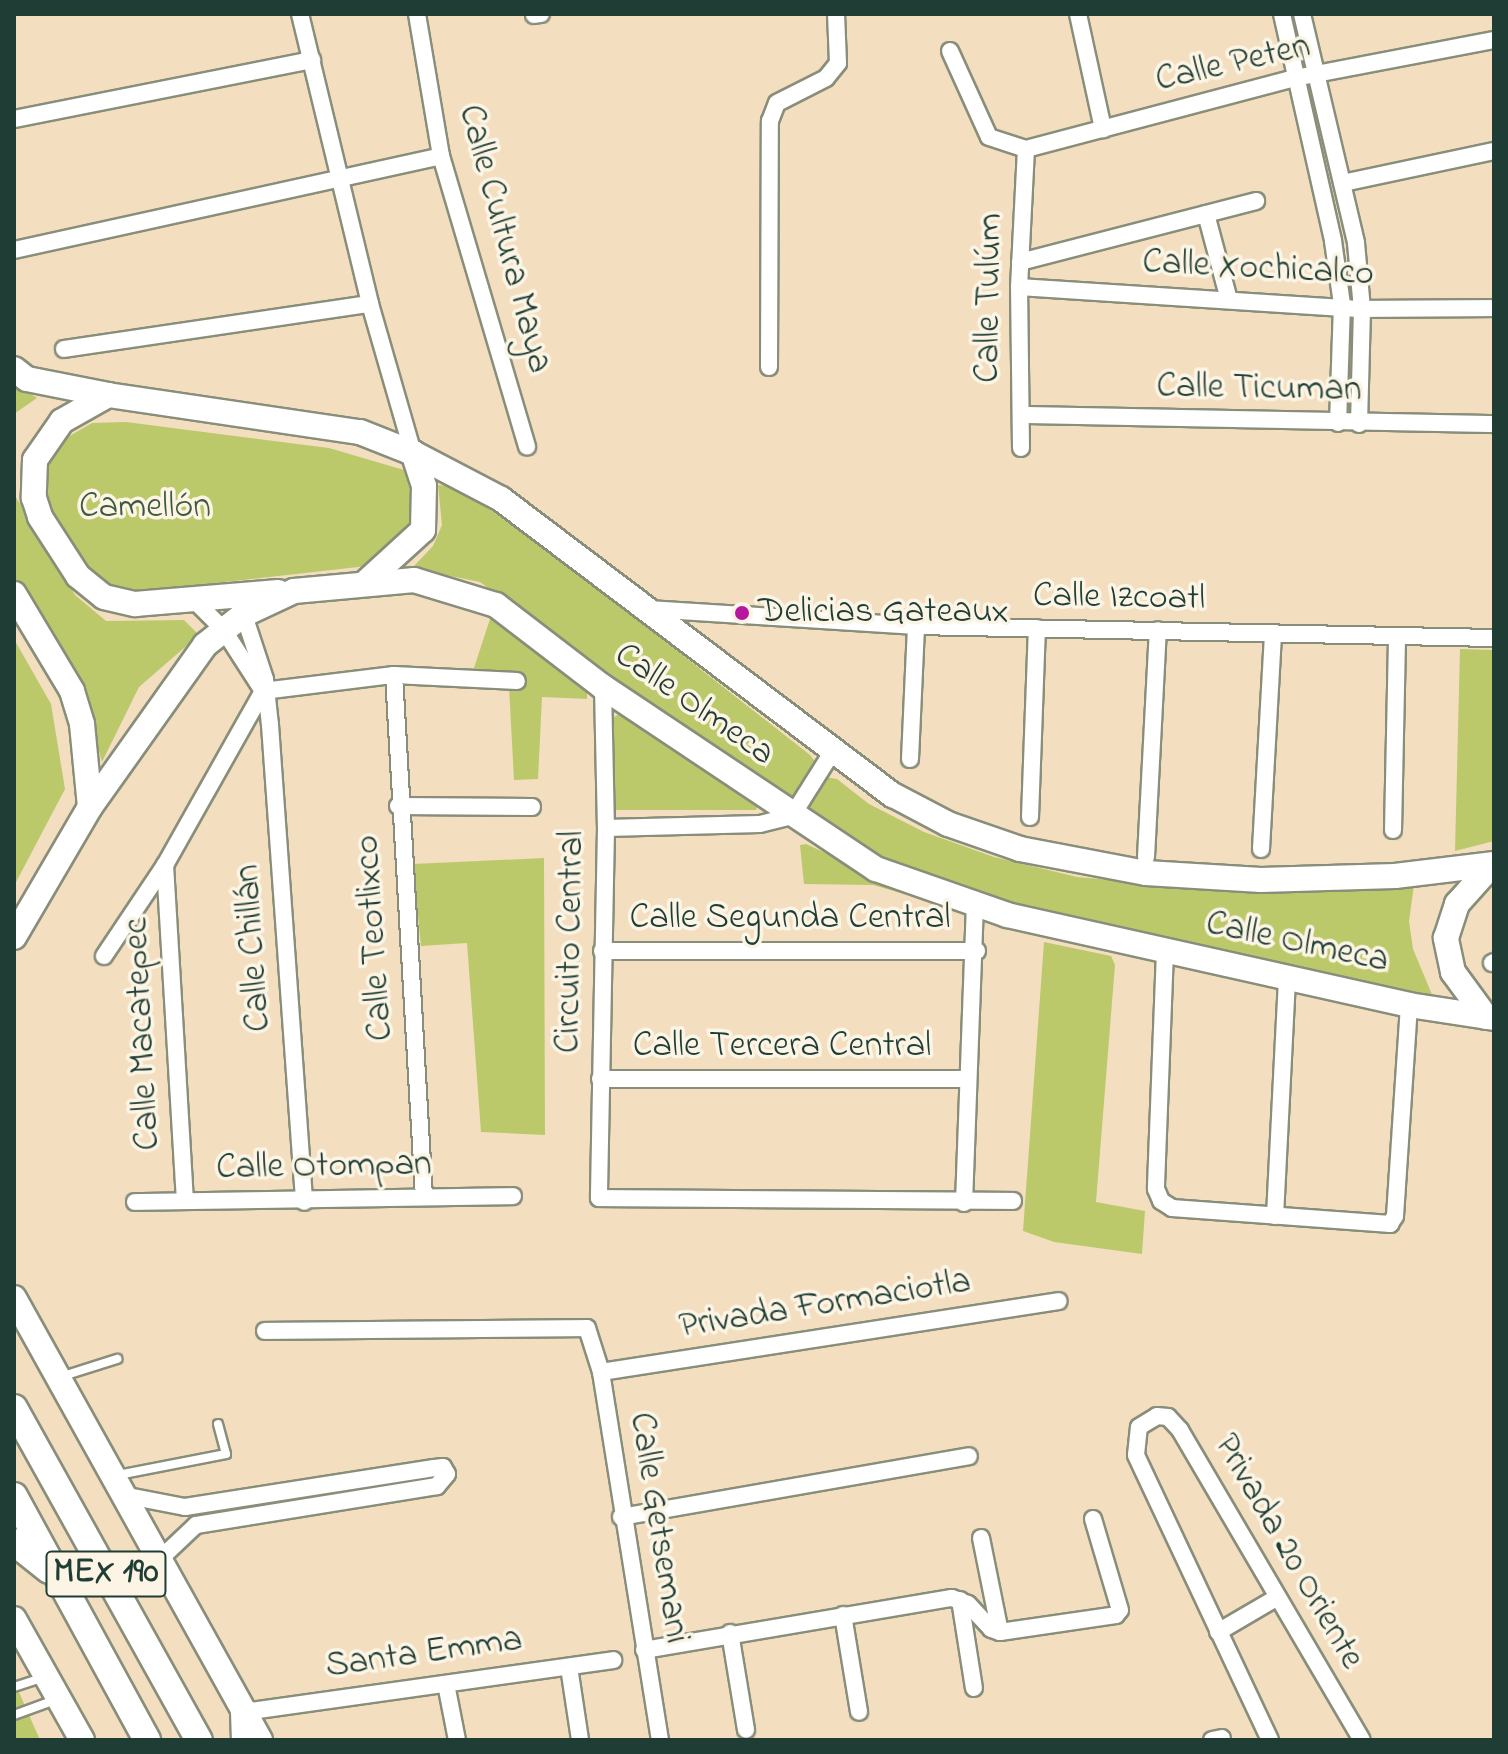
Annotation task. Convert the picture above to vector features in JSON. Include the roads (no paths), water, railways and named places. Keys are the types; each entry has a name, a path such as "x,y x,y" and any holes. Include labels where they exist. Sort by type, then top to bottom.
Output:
{"main road":[{"name":"MEX 190","path":"14,1408 199,1740"},
{"name":"MEX 190","path":"14,1496 147,1740"},
{"path":"14,1542 60,1578"},
{"path":"244,1712 245,1740"}],"street":[{"path":"300,14 370,304 424,486 423,530 366,582"},
{"name":"Calle Cultura Maya","path":"417,14 426,46 441,156 527,447"},
{"name":"Calle Cultura Maya","path":"426,46 430,14"},
{"path":"769,367 770,121 777,103 826,78 838,63 836,14"},
{"path":"1078,14 1103,129"},
{"path":"1282,14 1333,241 1342,304 1338,423"},
{"path":"1302,14 1356,243 1362,309 1359,424"},
{"name":"Calle Peten","path":"1026,149 1295,78 1315,77 1494,40"},
{"path":"950,51 989,137 1026,149"},
{"path":"14,119 312,60"},
{"name":"Calle Tulúm","path":"1021,448 1019,287 1026,149"},
{"path":"1343,183 1494,151"},
{"path":"14,250 441,156"},
{"path":"1020,262 1256,201"},
{"path":"1206,214 1229,300"},
{"name":"Calle Xochicalco","path":"1019,287 1342,304 1362,309 1494,308"},
{"path":"64,349 370,304"},
{"name":"Calle Olmeca","path":"14,369 27,379 108,395 360,432 413,453 501,499 893,795 948,824 1073,863 1261,880 1395,876 1493,865"},
{"path":"108,395 62,421 35,460 34,498 40,517 63,557 104,597 135,604 191,597 235,613"},
{"name":"Calle Ticuman","path":"1022,415 1359,424 1494,424"},
{"name":"Calle Olmeca","path":"14,937 90,807 186,666 235,613 294,591 414,580 496,605 603,687 792,816 876,869 1007,915 1409,1005 1490,1017"},
{"path":"14,594 72,691 82,724 90,807"},
{"name":"Calle Chillán","path":"191,597 235,613 265,679 263,691"},
{"name":"Calle Izcoatl","path":"646,609 916,626 1494,638"},
{"name":"Calle Chillán","path":"235,613 263,691 270,725 304,1202"},
{"path":"910,759 916,626"},
{"path":"1030,817 1037,628"},
{"path":"1146,857 1158,630"},
{"path":"1261,849 1273,634"},
{"path":"1393,830 1397,636"},
{"path":"104,956 165,865 263,691 394,675 517,681"},
{"name":"Calle Teotlixco","path":"394,675 398,806 424,1197"},
{"name":"Circuito Central","path":"603,687 606,828 599,1198 964,1203"},
{"path":"606,828 760,824 792,816 833,751"},
{"path":"398,806 532,807"},
{"name":"Calle Macatepec","path":"165,865 185,1200"},
{"path":"1490,1017 1453,972 1446,938 1463,894 1493,865"},
{"path":"975,903 977,951 965,1079 964,1203 1013,1201"},
{"name":"Calle Segunda Central","path":"602,951 977,951"},
{"path":"1165,951 1156,1189 1161,1201 1172,1208 1390,1224 1395,1216 1409,1005"},
{"path":"1275,1216 1287,978"},
{"name":"Calle Tercera Central","path":"600,1079 965,1079"},
{"name":"Calle Otompan","path":"135,1202 304,1202 513,1196"},
{"path":"14,1298 260,1740"},
{"name":"Privada Formaciotla","path":"601,1372 1059,1301"},
{"name":"Calle Getsemani","path":"265,1331 587,1328 601,1372 621,1517 660,1740"},
{"name":"Privada 20 Oriente","path":"1218,1632 1136,1455 1134,1439 1148,1420 1168,1417 1180,1430 1362,1740"},
{"path":"621,1517 969,1456"},
{"path":"118,1485 185,1507 434,1468 443,1467 447,1474 437,1486 196,1525 159,1560"},
{"path":"644,1650 843,1615 960,1600 1000,1632 1116,1615 1120,1610 1093,1519"},
{"path":"981,1538 1000,1632"},
{"path":"1270,1740 1218,1632 1278,1597"},
{"path":"960,1600 974,1688"},
{"path":"843,1615 859,1712"},
{"path":"14,1619 82,1740"},
{"path":"730,1633 746,1730"},
{"name":"Santa Emma","path":"244,1712 613,1660"},
{"path":"569,1667 580,1740"},
{"path":"446,1684 457,1740"}],"lane":[{"path":"58,1377 117,1359"},
{"path":"118,1485 226,1454 218,1424"},
{"path":"14,1687 46,1677"},
{"path":"14,1715 59,1699"}],"place":[{"name":"Delicias Gateaux","path":"742,613"}],"park label":[{"name":"Camellón","path":"145,508"}]}
